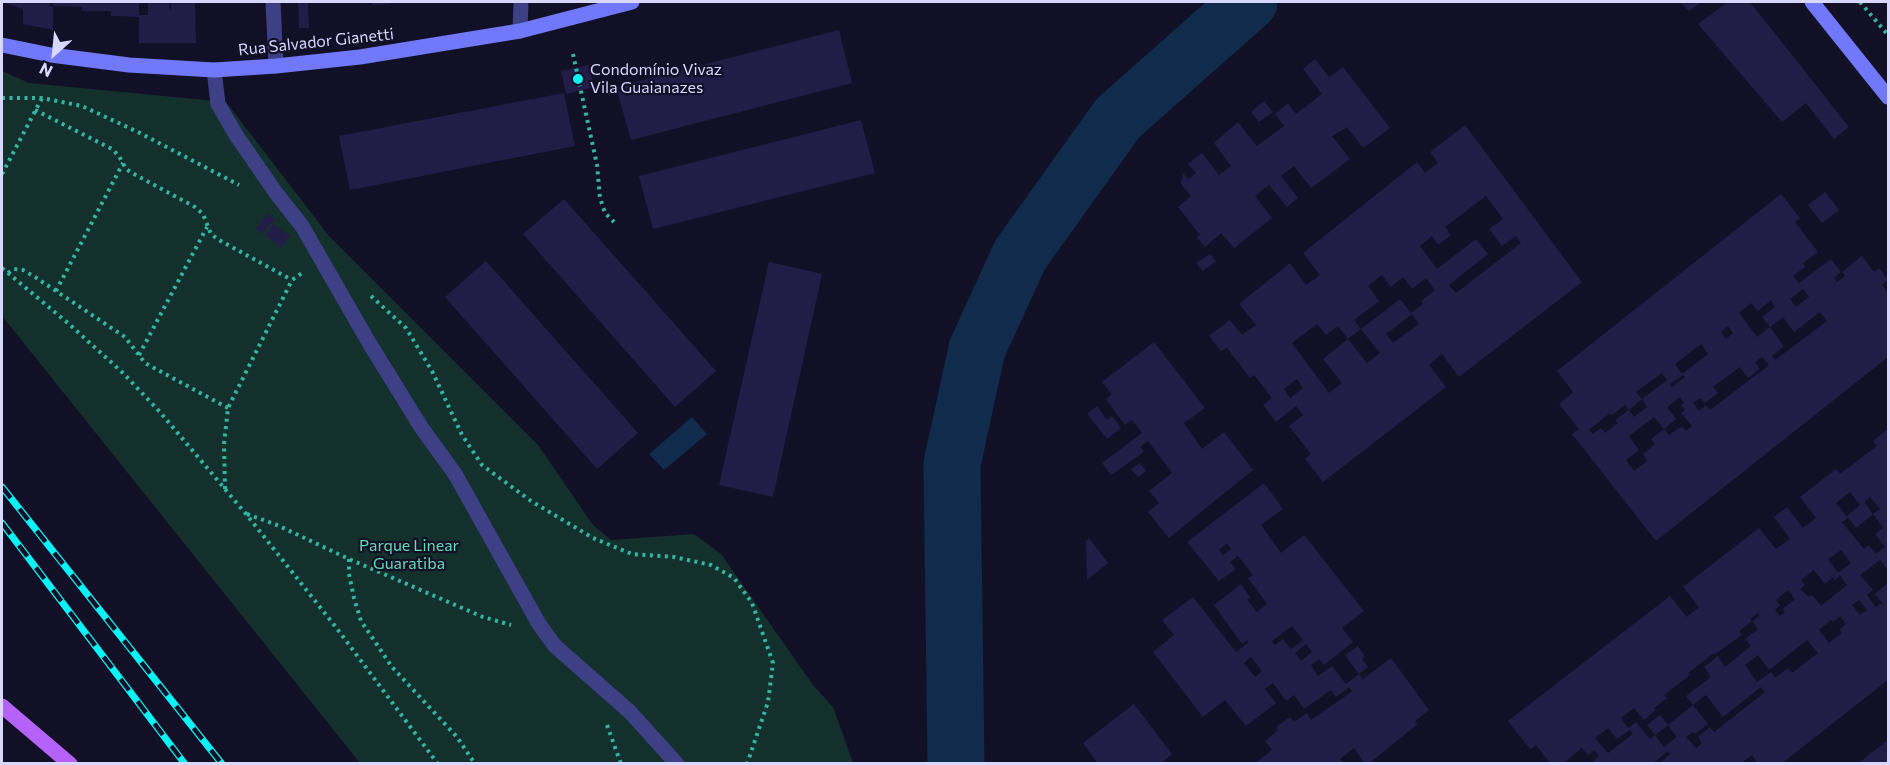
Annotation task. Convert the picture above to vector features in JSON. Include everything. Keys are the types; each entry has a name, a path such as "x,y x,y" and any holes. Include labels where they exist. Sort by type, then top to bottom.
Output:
{"main road":[{"name":"Rua Salvador Gianetti","path":"2,45 51,55 129,65 214,70 276,66 360,57 520,31 632,2"},
{"path":"1812,2 1888,97"},
{"path":"2,706 70,764"}],"street":[{"path":"273,2 276,66"},
{"path":"520,31 521,2"},
{"path":"214,70 218,104 247,151 302,226 403,398 455,474 539,624 555,646 630,712 677,764"}],"path":[{"path":"1860,2 1888,35"},
{"path":"573,54 597,165 600,198 605,213 614,222"},
{"path":"2,98 42,98 82,106 138,132 245,189"},
{"path":"2,174 42,98"},
{"path":"35,110 112,149 132,174 195,207 203,214 211,234 219,240 292,280"},
{"path":"56,291 123,163"},
{"path":"139,355 207,226"},
{"path":"225,489 224,444 228,408 292,280 322,259"},
{"path":"2,268 123,373 160,412 246,514 335,626 438,764"},
{"path":"8,273 14,269 23,270 125,337 145,363 228,408"},
{"path":"368,294 406,328 432,371 462,435 482,465 531,501 593,538 632,554 674,556 711,565 734,578 752,603 773,663 768,702 747,764"},
{"path":"246,514 277,525 483,617 504,624 526,626 539,624"},
{"path":"349,559 349,574 361,621 392,667 457,737 475,764"}],"green space":[{"name":"Parque Linear Guaratiba","path":"2,71 29,83 226,102 329,236 538,445 593,525 611,540 694,534 721,554 813,685 833,707 853,763 360,763 2,316"}],"water":[{"path":"692,417 707,434 664,470 649,454"}],"building":[{"path":"2,2 49,2 50,7 53,6 53,30 23,24 23,9"},
{"path":"53,2 139,2 139,15 148,15 148,2 169,2 171,10 171,2 195,2 196,43 139,43 139,17 111,16 111,11 82,11 82,7 53,6"},
{"path":"372,2 390,2 390,4 372,5"},
{"path":"1680,2 1702,2 1689,11"},
{"path":"1728,2 1750,2 1849,127 1834,139 1806,103 1782,122 1698,24"},
{"path":"298,3 308,3 309,28 299,28"},
{"path":"839,30 852,83 631,140 616,87"},
{"path":"1315,59 1329,77 1343,67 1390,128 1363,148 1347,127 1332,136 1350,159 1311,188 1294,166 1281,176 1298,198 1287,207 1269,185 1255,196 1272,218 1234,248 1221,233 1205,247 1197,237 1200,235 1178,207 1191,196 1181,184 1183,173 1188,179 1196,173 1188,164 1202,153 1219,175 1231,166 1214,143 1238,122 1257,146 1284,126 1275,114 1288,103 1296,114 1322,94 1303,69"},
{"name":"Condomínio Vivaz Vila Guaianazes","path":"589,65 594,87 566,94 561,71"},
{"path":"564,93 575,146 350,190 339,136"},
{"path":"1264,101 1273,112 1259,122 1251,112"},
{"path":"861,120 875,173 653,229 639,176"},
{"path":"1465,125 1582,282 1459,377 1442,354 1429,365 1446,387 1323,482 1305,459 1311,454 1289,426 1303,415 1296,406 1276,422 1263,405 1272,398 1254,375 1250,378 1227,348 1221,351 1209,336 1230,320 1242,335 1256,325 1239,304 1290,263 1306,285 1320,275 1303,253 1417,162 1425,173 1438,163 1430,152","holes":["1486,196 1503,219 1489,229 1502,246 1516,236 1521,243 1456,293 1449,285 1488,254 1476,239 1437,269 1420,246 1432,236 1438,245 1451,235 1445,227","1382,275 1391,287 1403,277 1412,289 1426,278 1435,290 1421,301 1423,304 1411,313 1400,299 1361,329 1354,320 1379,301 1368,286","1412,314 1419,324 1393,343 1386,334","1317,324 1326,335 1338,326 1348,339 1323,359 1342,383 1329,393 1292,343","1361,329 1380,353 1367,363 1348,339","1297,379 1303,388 1290,398 1284,389"]},
{"path":"1825,192 1839,210 1822,223 1808,205"},
{"path":"1781,194 1800,218 1795,222 1818,252 1803,263 1805,267 1793,276 1799,283 1831,259 1841,272 1834,278 1837,282 1845,276 1842,272 1862,256 1874,272 1879,268 1888,280 1882,285 1888,293 1888,357 1656,541 1572,434 1579,429 1559,404 1573,392 1557,371","holes":["1803,289 1809,297 1796,307 1790,299","1771,300 1775,307 1762,317 1770,327 1757,337 1739,313 1751,303 1758,311","1820,312 1827,321 1775,360 1772,356 1784,346 1770,327 1783,317 1794,332","1728,326 1733,333 1726,339 1721,332","1701,344 1708,354 1682,374 1675,364","1762,357 1769,365 1710,410 1706,405 1699,411 1693,403 1700,398 1705,403 1718,393 1713,387 1740,367 1748,378 1760,369 1755,362","1662,373 1667,380 1642,399 1636,392","1683,375 1685,377 1672,387 1670,384","1680,397 1684,403 1681,405 1685,410 1681,413 1692,426 1686,431 1682,426 1669,435 1664,429 1676,419 1667,407","1642,399 1647,407 1634,417 1629,410","1625,405 1629,410 1615,420 1618,423 1605,433 1601,428 1593,434 1589,430 1610,413 1612,415","1654,417 1664,429 1651,439 1655,444 1643,454 1647,461 1634,471 1626,460 1639,450 1629,436"]},
{"path":"564,199 716,371 675,407 523,234"},
{"path":"268,214 275,219 262,234 255,229"},
{"path":"274,224 290,236 281,248 265,235"},
{"path":"1210,254 1216,261 1203,271 1196,263"},
{"path":"486,261 638,433 597,469 445,297"},
{"path":"769,262 822,274 773,497 719,485"},
{"path":"1154,342 1205,408 1184,423 1202,449 1224,432 1253,470 1169,538 1148,512 1159,503 1149,491 1172,473 1148,441 1140,447 1144,452 1111,475 1102,463 1142,433 1132,420 1125,425 1106,399 1112,394 1102,382"},
{"path":"1097,406 1107,420 1112,416 1121,428 1107,439 1087,414"},
{"path":"1888,429 1888,570 1880,560 1860,575 1873,590 1867,595 1876,607 1882,603 1875,594 1888,583 1888,680 1781,764 1758,764 1752,755 1740,764 1659,764 1670,754 1668,751 1652,764 1591,764 1599,756 1594,750 1588,755 1582,748 1562,764 1551,764 1536,745 1530,749 1508,721 1670,596 1687,617 1699,607 1683,587 1759,528 1776,549 1790,539 1774,517 1787,507 1803,528 1816,518 1800,497 1836,469 1840,474 1877,446 1873,441","holes":["1850,492 1860,505 1847,516 1856,528 1873,514 1883,528 1875,534 1885,547 1876,554 1869,545 1864,549 1842,522 1848,518 1836,503","1870,497 1880,509 1873,514 1864,502","1841,550 1851,563 1838,573 1828,559","1814,570 1825,584 1833,577 1835,580 1840,575 1847,585 1821,606 1812,595 1809,597 1800,589 1805,585 1801,580","1788,590 1795,599 1783,609 1785,612 1780,616 1775,610 1780,605 1776,600","1859,600 1867,610 1860,615 1852,605","1758,613 1760,616 1752,621 1750,619","1840,616 1846,624 1839,630 1842,633 1829,643 1819,630","1752,621 1758,629 1745,639 1751,646 1725,667 1718,656 1704,667 1711,677 1686,696 1693,705 1668,725 1677,737 1664,747 1655,735 1650,739 1636,722 1628,728 1621,718 1634,708 1644,720 1667,698 1664,695 1690,675 1688,673 1742,635 1739,631","1807,640 1818,653 1792,673 1788,668 1775,678 1771,672 1757,682 1745,665 1758,655 1769,670","1761,687 1765,692 1714,732 1710,727 1698,737 1702,743 1696,748 1686,737 1693,732 1695,734 1708,724 1693,705 1706,695 1723,717","1608,728 1617,739 1630,730 1633,734 1608,753 1595,738"]},
{"path":"1140,463 1146,471 1138,477 1131,469"},
{"path":"1264,483 1283,509 1261,525 1281,553 1304,535 1364,611 1342,628 1353,642 1324,665 1319,659 1311,665 1318,676 1332,666 1346,684 1359,674 1363,679 1391,658 1429,710 1415,721 1418,724 1368,764 1365,764 1354,748 1340,759 1344,764 1259,764 1258,761 1272,750 1265,741 1278,730 1276,727 1290,717 1294,722 1307,713 1311,720 1352,691 1349,687 1336,697 1331,690 1304,709 1294,695 1286,701 1273,683 1265,689 1276,703 1246,726 1225,700 1203,717 1153,652 1174,635 1162,620 1193,597 1236,652 1249,642 1247,640 1242,644 1214,605 1241,584 1250,597 1247,600 1257,612 1267,604 1248,578 1253,575 1238,556 1230,562 1236,569 1219,581 1187,542","holes":["1227,543 1231,549 1223,555 1219,550","1292,626 1303,640 1291,649 1283,639 1275,645 1272,641","1306,644 1312,652 1301,661 1295,653","1251,657 1262,671 1255,677 1244,663"]},
{"path":"1089,538 1108,563 1087,580 1086,541"},
{"path":"1358,646 1365,657 1362,659 1368,667 1359,674 1345,655"},
{"path":"1134,704 1172,754 1160,764 1098,764 1083,743"},
{"path":"1660,715 1668,725 1655,735 1647,725"},
{"path":"1888,740 1888,764 1858,764 1866,757"}],"waterway":[{"path":"956,764 952,464 977,349 1020,255 1118,118 1249,2"}],"railway":[{"path":"2,487 222,764"},
{"path":"2,523 185,764"}],"place":[{"name":"Condomínio Vivaz Vila Guaianazes","path":"578,79"}]}
